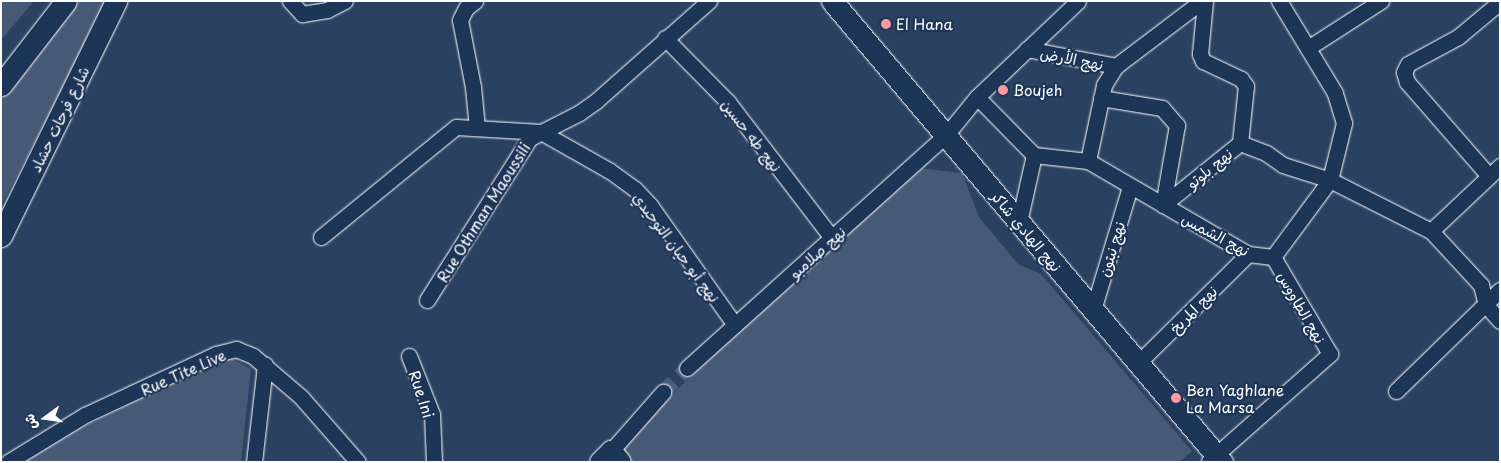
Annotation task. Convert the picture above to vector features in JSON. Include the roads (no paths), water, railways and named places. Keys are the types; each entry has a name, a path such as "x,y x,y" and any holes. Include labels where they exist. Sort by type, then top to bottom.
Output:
{"street":[{"path":"1,85 66,1"},
{"name":"شارع فرحات حشاد","path":"1,236 116,1"},
{"path":"290,1 302,14 327,10 345,1"},
{"path":"475,1 466,8 460,20 473,87 476,128"},
{"name":"Rue Othman Maoussili","path":"427,300 526,143 536,133 596,101 709,1"},
{"name":"نهج الهادي شاكر","path":"832,1 1093,310 1215,460"},
{"name":"نهج صلامبو","path":"687,368 946,135 977,97 1078,1"},
{"path":"977,97 1034,155 1088,161 1104,85 1116,66 1204,1"},
{"name":"نهج بلوتو","path":"1163,205 1240,143 1246,86 1241,79 1203,61 1200,54 1204,1"},
{"path":"1273,257 1330,180 1344,123 1335,94 1279,1"},
{"path":"1308,48 1381,1"},
{"path":"1432,231 1494,171 1407,82 1404,72 1408,64 1458,38 1495,6"},
{"name":"نهج طه حسين","path":"665,38 728,102 832,238"},
{"name":"نهج الأرض","path":"1027,49 1116,66"},
{"path":"1101,98 1162,108 1177,125 1163,205"},
{"name":"نهج أبو حيان التوحيدي","path":"321,237 452,130 476,128 541,132 610,171 635,189 650,205 735,325"},
{"path":"1240,143 1283,165 1330,180 1432,231 1481,285 1486,305 1500,321"},
{"path":"1019,222 1034,155"},
{"name":"نهج الشمس","path":"1088,161 1248,254 1273,257"},
{"name":"نهج نبتون","path":"1093,310 1130,187"},
{"name":"نهج المريخ","path":"1137,364 1248,254"},
{"name":"نهج الطاووس","path":"1215,460 1330,354 1273,257"},
{"path":"1396,391 1500,290"},
{"name":"Rue Tite Live","path":"8,462 85,416 216,354 236,349 265,365 327,422 358,462"},
{"name":"Rue Ini","path":"409,356 432,414 434,462"},
{"path":"254,462 265,365"},
{"path":"610,458 663,392"}],"tunnel":[{"path":"663,392 687,368"}],"place":[{"name":"El Hana","path":"886,24"},
{"name":"Boujeh","path":"1003,90"},
{"name":"Ben Yaghlane La Marsa","path":"1176,398"}]}
